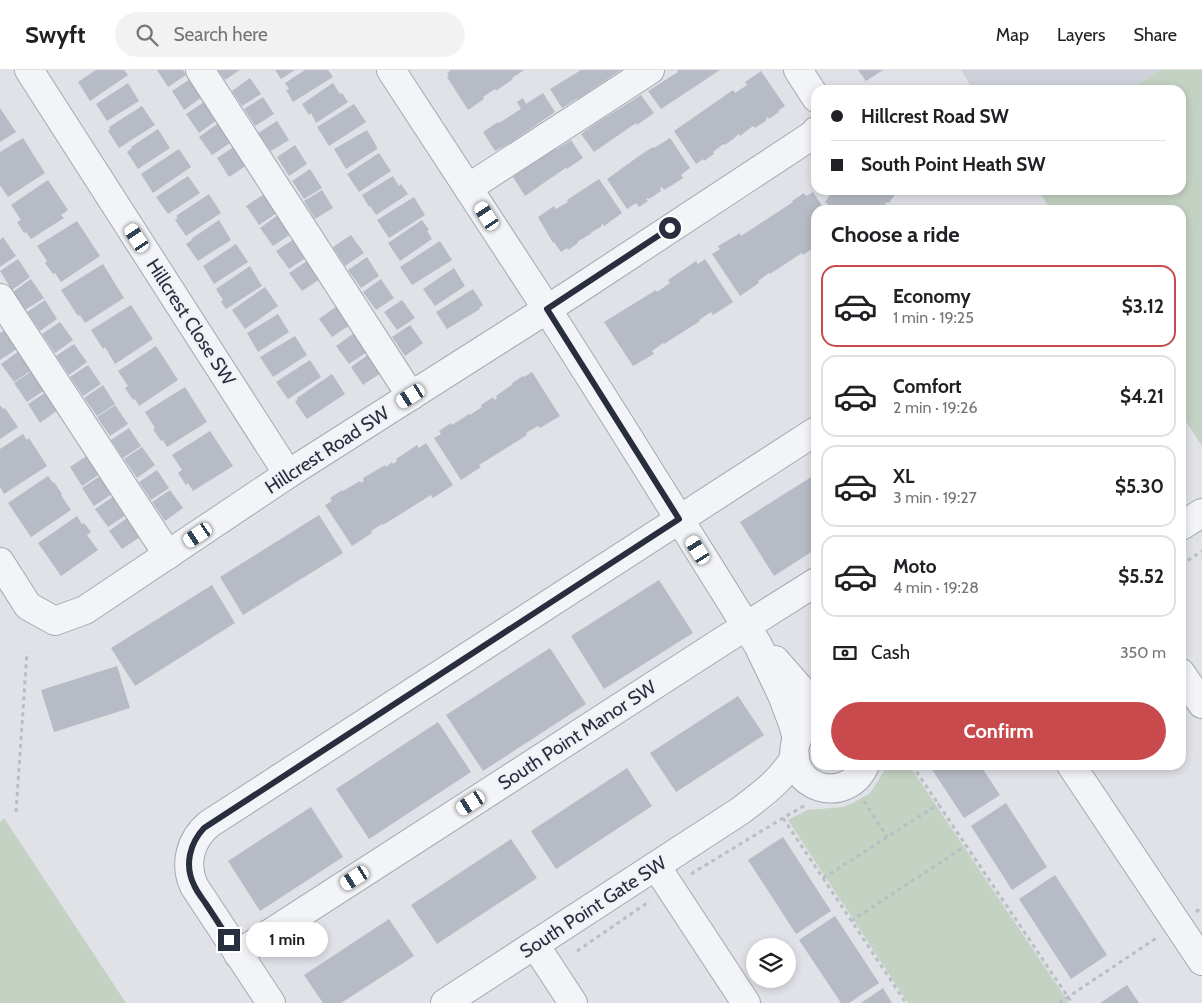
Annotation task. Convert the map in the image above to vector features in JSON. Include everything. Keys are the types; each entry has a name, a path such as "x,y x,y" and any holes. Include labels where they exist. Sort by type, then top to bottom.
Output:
{"street":[{"name":"Hillcrest Close SW","path":"29,70 288,474"},
{"path":"200,70 411,396"},
{"path":"391,70 547,309 758,645 782,695 792,724 796,748 796,763 800,772 814,785"},
{"path":"468,188 650,70"},
{"path":"798,70 811,90"},
{"name":"Hillcrest Road SW","path":"0,562 28,606 55,621 85,610 288,474 547,309 811,136"},
{"path":"0,298 168,555"},
{"path":"271,1003 194,886 189,862 190,852 204,828 811,434"},
{"path":"1186,523 1202,513"},
{"name":"South Point Manor SW","path":"238,954 704,652 811,585"},
{"path":"746,627 811,701"},
{"path":"1186,680 1202,704"},
{"name":"South Point Gate SW","path":"445,1003 740,811 782,776 804,728 811,723"},
{"name":"South Point Gate SW","path":"740,811 795,785 814,785 828,789 845,786 851,783 862,770"},
{"path":"1074,770 1202,961"},
{"path":"656,866 746,1003"},
{"path":"535,945 572,1003"}],"path":[{"path":"1186,562 1202,551"},
{"path":"16,812 27,652"},
{"path":"915,770 1072,1003"},
{"path":"859,794 887,837"},
{"path":"823,878 939,804"},
{"path":"783,818 906,1003"},
{"path":"851,921 967,845"},
{"path":"1059,1003 1166,932"}],"shaded area":[{"path":"961,70 1160,70 1137,85 970,85"}],"green space":[{"path":"1160,70 1202,70 1202,446 1186,422 1186,205 1048,205 1041,195 1186,195 1186,85 1137,85"},
{"path":"885,770 912,770 1069,1003 908,1003 788,820 807,810 843,807 870,793"},
{"path":"4,818 126,1003 0,1003 0,822"}],"building":[{"path":"96,70 124,70 128,75 90,101 78,82"},
{"path":"157,70 183,70 186,75 168,87"},
{"path":"218,70 240,70 225,80"},
{"path":"275,70 295,70 281,79"},
{"path":"305,70 328,70 333,77 293,102 286,90 289,89 285,83"},
{"path":"451,70 524,70 496,91 495,89 483,97 484,99 468,110 447,77 449,76 447,73"},
{"path":"581,70 621,70 562,108 550,89"},
{"path":"677,70 720,70 661,109 648,91 678,72"},
{"path":"858,70 883,70 866,81"},
{"path":"761,71 785,106 769,119 768,117 766,118 767,120 755,128 753,126 740,136 739,134 737,135 713,152 714,154 696,164 674,131 733,90 735,93 747,85 745,82"},
{"path":"250,78 261,94 242,106 232,91"},
{"path":"190,79 202,97 184,110 172,91"},
{"path":"128,83 139,101 107,121 96,104"},
{"path":"333,83 348,102 316,123 311,113 309,115 302,104"},
{"path":"543,93 555,112 495,151 483,132 521,109 517,102 523,98 526,104"},
{"path":"641,95 654,113 594,152 581,134"},
{"path":"263,97 274,114 255,126 244,109"},
{"path":"204,102 217,120 199,133 186,114"},
{"path":"354,104 366,122 329,146 317,127"},
{"path":"142,106 155,125 119,148 108,131 109,127"},
{"path":"0,108 16,132 0,142"},
{"path":"277,121 289,140 271,151 258,133"},
{"path":"217,124 230,143 212,155 199,137"},
{"path":"158,129 170,148 138,169 127,152 131,147"},
{"path":"367,130 377,149 346,169 334,149"},
{"path":"23,138 45,173 8,197 0,185 0,152"},
{"path":"670,138 690,168 681,175 683,178 664,190 662,187 661,191 646,199 648,201 639,207 636,203 627,209 607,179 639,156"},
{"path":"571,140 583,158 525,196 513,177"},
{"path":"295,145 307,164 289,176 277,157"},
{"path":"235,146 247,165 229,177 217,158"},
{"path":"179,149 191,167 153,193 141,174"},
{"path":"379,153 391,171 359,192 347,174"},
{"path":"310,169 322,188 304,199 292,181"},
{"path":"188,176 200,193 168,214 156,197"},
{"path":"393,176 399,186 401,184 408,194 376,215 362,195"},
{"path":"599,179 622,213 604,226 603,224 592,231 591,232 592,233 568,250 567,248 561,252 553,243 538,217 554,206 556,209 568,202 567,200"},
{"path":"48,180 68,210 61,215 64,218 31,239 26,232 24,233 17,222 21,220 11,205"},
{"path":"322,190 333,208 315,219 304,201"},
{"path":"804,193 806,196 811,193 811,195 815,195 822,205 811,205 811,249 769,273 758,281 759,283 740,296 712,254 720,249 718,246 740,233 741,236"},
{"path":"209,194 221,213 186,236 175,220 178,218 176,216"},
{"path":"264,194 277,213 259,225 246,206"},
{"path":"830,195 895,195 889,203 887,202 885,205 829,205 825,202"},
{"path":"414,197 425,215 389,238 377,220"},
{"path":"278,215 291,234 273,246 260,228"},
{"path":"219,220 231,240 198,261 186,244"},
{"path":"422,220 429,230 427,231 432,239 400,261 388,243"},
{"path":"77,221 100,256 61,282 45,263 47,261 37,246"},
{"path":"351,235 364,253 345,266 333,247"},
{"path":"3,237 16,256 0,267 0,240"},
{"path":"294,239 307,257 289,269 276,251"},
{"path":"440,241 452,260 412,285 400,267"},
{"path":"236,244 248,262 214,284 203,266"},
{"path":"367,257 379,276 361,288 348,270"},
{"path":"18,259 30,277 12,290 0,271"},
{"path":"705,259 733,302 713,315 711,312 652,351 654,354 633,366 604,322 656,290 657,292 670,283 668,280 696,261 698,264"},
{"path":"307,261 320,279 302,291 289,273"},
{"path":"103,264 124,298 85,323 80,315 78,316 61,290"},
{"path":"250,266 262,286 226,309 216,289"},
{"path":"454,268 465,286 435,306 423,289"},
{"path":"31,279 44,298 25,310 13,292"},
{"path":"381,279 394,298 376,310 363,292"},
{"path":"265,287 278,306 245,329 232,310"},
{"path":"473,289 483,305 480,309 447,329 436,312"},
{"path":"45,300 57,319 40,331 27,312"},
{"path":"402,300 415,318 397,330 384,312"},
{"path":"131,305 153,339 115,364 105,347 103,349 91,330"},
{"path":"337,306 350,325 332,337 319,319"},
{"path":"278,314 289,332 258,352 247,333"},
{"path":"60,322 73,340 55,353 42,334"},
{"path":"410,325 423,343 405,356 392,337"},
{"path":"5,330 17,349 0,360 0,333"},
{"path":"354,333 367,352 349,364 336,346"},
{"path":"295,336 307,355 273,377 260,357"},
{"path":"74,344 87,362 69,375 56,356"},
{"path":"156,346 178,380 139,406 125,388 128,386 118,371"},
{"path":"19,351 32,370 14,382 1,364"},
{"path":"369,354 381,373 363,385 351,367"},
{"path":"310,360 321,377 288,399 276,382"},
{"path":"88,365 101,384 83,396 70,377"},
{"path":"32,371 45,390 27,402 14,383"},
{"path":"532,372 560,416 540,428 538,426 526,433 527,435 479,465 481,467 461,480 434,438 441,434 439,431 451,423 452,425 470,415 493,397 494,400 497,398 496,396 512,383"},
{"path":"332,374 345,394 307,419 295,402 297,398"},
{"path":"103,385 115,404 97,416 84,398"},
{"path":"185,387 207,422 167,447 153,429 155,428 145,412"},
{"path":"46,392 58,410 40,423 28,404"},
{"path":"0,405 3,409 5,408 18,427 0,439"},
{"path":"115,405 128,424 110,436 97,417"},
{"path":"129,428 141,446 123,458 111,440"},
{"path":"210,431 233,466 193,491 188,483 186,485 178,473 182,470 172,455"},
{"path":"23,434 27,440 29,438 47,466 4,494 0,487 0,449"},
{"path":"426,443 453,485 433,498 431,495 382,524 352,546 325,505 332,501 330,498 360,481 361,483 364,481 363,478 385,465 386,467 392,462 393,464 397,461 396,459 417,445 419,448"},
{"path":"142,447 155,465 137,478 124,459"},
{"path":"88,455 100,474 82,486 70,467"},
{"path":"157,470 169,488 151,500 139,482"},
{"path":"48,476 54,482 71,510 31,537 8,503"},
{"path":"100,476 112,494 94,506 82,488"},
{"path":"811,477 811,552 774,576 740,522"},
{"path":"170,490 183,508 165,521 152,502"},
{"path":"114,496 126,515 108,527 95,509"},
{"path":"319,515 343,553 243,615 220,577"},
{"path":"77,516 82,524 84,523 91,532 87,535 98,550 61,576 38,543"},
{"path":"127,518 140,537 122,549 109,531"},
{"path":"659,580 693,633 604,689 571,636"},
{"path":"212,585 235,623 135,686 111,648"},
{"path":"550,648 586,704 483,771 446,715"},
{"path":"117,666 130,708 54,732 41,690"},
{"path":"738,696 764,735 676,792 650,753"},
{"path":"438,722 471,772 369,839 336,789"},
{"path":"627,768 652,806 556,869 531,831"},
{"path":"932,770 983,770 1000,795 964,818"},
{"path":"1006,803 1047,867 1012,890 971,826"},
{"path":"311,807 343,857 260,911 228,861"},
{"path":"783,837 831,911 796,934 748,860"},
{"path":"511,839 537,878 437,944 411,905"},
{"path":"1055,875 1107,955 1071,979 1019,899"},
{"path":"835,916 879,983 849,1003 841,1003 799,940"},
{"path":"389,919 414,956 341,1003 323,1003 304,975"},
{"path":"1127,985 1139,1003 1100,1003"},
{"path":"883,988 892,1003 861,1003"}],"route":[{"path":"229,940 194,886 190,874 190,852 204,828 679,519 547,309 670,228"}]}
